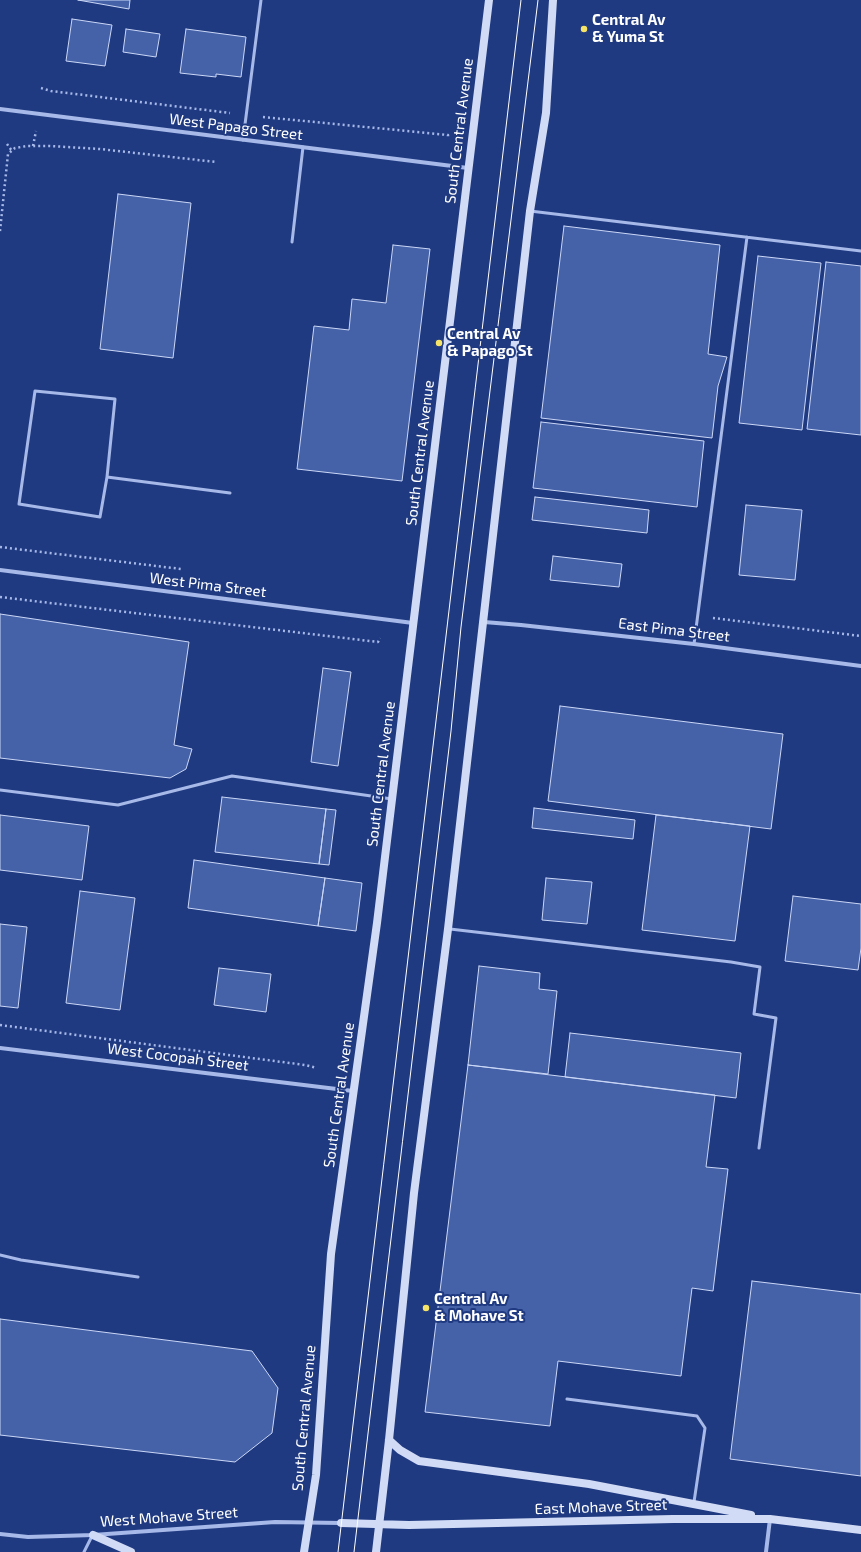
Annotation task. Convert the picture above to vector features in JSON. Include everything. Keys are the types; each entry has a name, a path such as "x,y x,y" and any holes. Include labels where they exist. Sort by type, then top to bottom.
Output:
{"main road":[{"name":"South Central Avenue","path":"304,1552 316,1475 331,1254 376,930 489,0"},
{"path":"376,1552 414,1193 448,929 530,211 546,114 553,0"},
{"path":"389,1440 400,1450 419,1461 589,1484 770,1519"},
{"name":"East Mohave Street","path":"341,1524 473,1524 666,1519 770,1519 861,1530"},
{"path":"93,1535 131,1552"}],"street":[{"name":"West Papago Street","path":"0,109 468,168"},
{"name":"West Pima Street","path":"0,570 413,623"},
{"name":"East Pima Street","path":"484,622 694,644 861,666"},
{"name":"West Cocopah Street","path":"0,1048 353,1091"},
{"path":"766,1552 770,1519"},
{"name":"West Mohave Street","path":"0,1534 28,1537 93,1535 275,1522 341,1524"}],"lane":[{"path":"243,140 261,0"},
{"path":"292,242 303,147"},
{"path":"530,211 861,251"},
{"path":"694,644 747,237"},
{"path":"35,391 115,400 107,477 100,517 19,504 35,391"},
{"path":"107,477 230,493"},
{"path":"0,790 118,805 232,776 392,799"},
{"path":"448,929 615,948 760,967 754,1014 776,1018 758,1148"},
{"path":"0,1255 21,1260 138,1278"},
{"path":"567,1399 697,1416 706,1428 693,1504"},
{"path":"84,1552 93,1535"}],"path":[{"path":"33,146 36,131"},
{"path":"7,144 12,151"},
{"path":"0,231 8,154 15,148 50,146 100,149 216,162"},
{"path":"0,547 181,569"},
{"path":"0,597 378,642 380,638"},
{"path":"713,618 861,636"},
{"path":"0,1025 305,1065 323,1069"}],"building":[{"path":"78,0 130,0 129,9"},
{"path":"72,19 112,25 105,66 66,61"},
{"path":"126,29 160,34 156,57 123,52"},
{"path":"186,29 246,37 241,77 216,74 216,77 180,73"},
{"path":"118,194 191,203 173,358 100,349"},
{"path":"564,226 720,245 708,354 727,357 718,386 712,438 541,418"},
{"path":"393,245 430,249 402,481 297,469 314,326 349,330 352,299 386,303"},
{"path":"758,256 821,263 802,430 739,423"},
{"path":"826,262 861,266 861,435 807,429"},
{"path":"541,422 704,441 697,507 533,488"},
{"path":"535,497 649,510 647,533 532,520"},
{"path":"746,505 802,510 795,580 739,575"},
{"path":"553,556 622,564 619,587 550,580"},
{"path":"0,614 189,642 174,745 192,749 186,769 170,778 0,758"},
{"path":"323,668 351,672 338,766 311,762"},
{"path":"560,706 783,734 771,829 548,801"},
{"path":"222,797 326,809 319,864 215,852"},
{"path":"534,808 635,820 633,839 532,828"},
{"path":"326,809 336,810 329,865 319,864"},
{"path":"0,815 89,826 82,880 0,870"},
{"path":"656,815 750,826 735,941 642,930"},
{"path":"194,860 325,878 318,926 188,908"},
{"path":"325,878 362,883 356,931 318,926"},
{"path":"546,878 592,882 587,924 542,920"},
{"path":"80,891 135,898 120,1010 66,1003"},
{"path":"793,896 861,904 861,948 858,970 785,961"},
{"path":"0,924 27,927 18,1008 0,1006"},
{"path":"479,966 540,973 539,989 557,991 548,1074 468,1065"},
{"path":"219,968 271,974 266,1012 214,1005"},
{"path":"570,1033 741,1053 736,1098 565,1077"},
{"path":"468,1065 715,1095 706,1167 728,1169 713,1291 692,1288 681,1376 558,1361 550,1426 425,1412"},
{"path":"752,1281 861,1294 861,1476 730,1459"},
{"path":"0,1319 252,1351 278,1388 272,1433 235,1462 0,1435"}],"tram line":[{"path":"338,1552 521,0"},
{"path":"354,1552 451,731 461,627 538,0"}],"place":[{"name":"Central Av & Yuma St","path":"584,29"},
{"name":"Central Av & Papago St","path":"439,343"},
{"name":"Central Av & Mohave St","path":"426,1308"}]}
